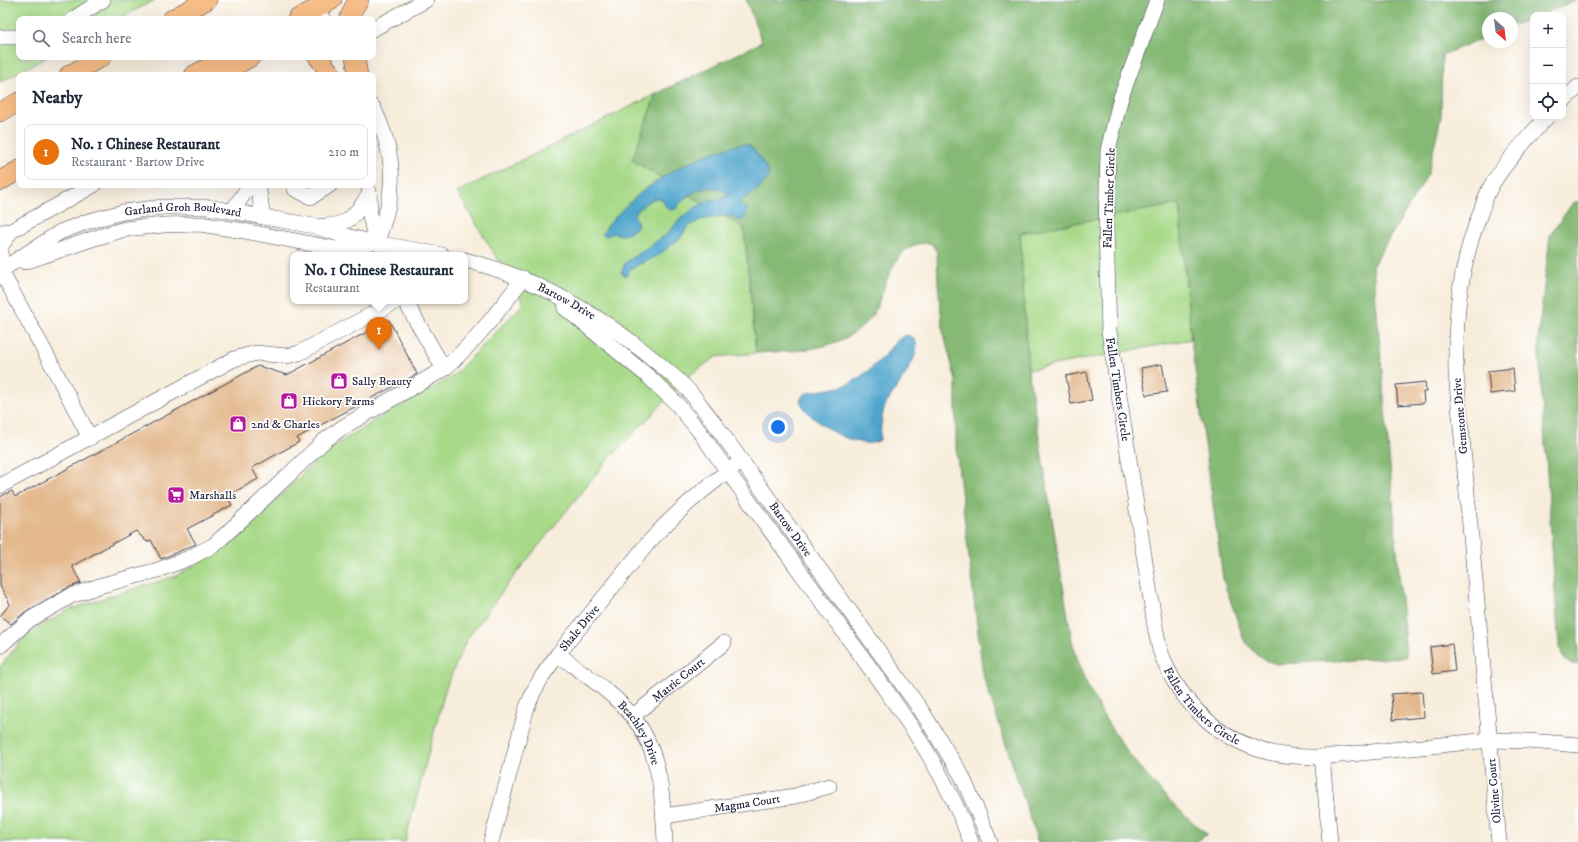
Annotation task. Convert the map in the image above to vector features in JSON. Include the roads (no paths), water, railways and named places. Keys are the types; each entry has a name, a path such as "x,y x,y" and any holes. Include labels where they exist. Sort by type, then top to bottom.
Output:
{"main road":[{"path":"178,16 207,0"},
{"path":"350,16 359,0"},
{"path":"303,16 319,8"},
{"path":"74,72 96,60"},
{"path":"200,72 222,60"},
{"path":"224,72 246,60"},
{"path":"320,60 330,72"},
{"path":"356,60 358,72"},
{"path":"0,112 16,104"},
{"path":"0,181 16,172"},
{"path":"0,191 16,183"}],"street":[{"path":"78,16 103,0"},
{"path":"376,27 426,0"},
{"name":"Fallen Timber Circle","path":"1109,331 1106,227 1108,150 1121,97 1157,0"},
{"path":"0,37 16,36"},
{"path":"326,60 332,72"},
{"path":"349,60 356,72"},
{"path":"1566,97 1578,87"},
{"path":"376,113 381,123 390,152 392,172 390,199 384,222 376,243"},
{"name":"Gemstone Drive","path":"1490,740 1456,373 1455,335 1459,290 1470,239 1491,187 1522,144 1544,120"},
{"path":"88,188 5,231 1,246 0,270 90,438"},
{"path":"232,211 248,188"},
{"path":"258,188 263,217"},
{"path":"295,188 311,197 325,188"},
{"path":"370,190 370,215 376,243"},
{"path":"314,226 334,226 344,222 357,212 370,190"},
{"name":"Garland Groh Boulevard","path":"0,270 60,232 89,221 117,214 163,207 208,207 232,211 314,226 342,235 376,243"},
{"name":"Garland Groh Boulevard","path":"0,270 102,236 125,230 164,225 200,224 337,249 376,243"},
{"path":"376,243 426,252"},
{"name":"Bartow Drive","path":"468,261 524,278 578,305 619,333 658,363 689,391 742,461 921,710 962,776 990,842"},
{"path":"0,646 29,620 71,596 99,586 158,570 189,558 214,545 253,510 324,441 343,427 444,369 461,354 503,306 524,278"},
{"name":"Bartow Drive","path":"524,278 574,314 649,377 677,404 699,431 907,720 946,785 963,820 971,842"},
{"path":"0,486 234,359 256,353 287,356 299,353 391,304"},
{"path":"407,304 444,369"},
{"name":"Fallen Timbers Circle","path":"1109,331 1155,626 1161,653 1172,678 1189,702 1209,723 1232,738 1253,748 1304,757 1490,740 1578,745"},
{"name":"Shale Drive","path":"491,842 527,707 543,675 558,654 663,525 682,507 742,461"},
{"name":"Matric Court","path":"633,716 724,643"},
{"name":"Beachley Drive","path":"558,654 613,697 633,716 645,735 653,753 657,768 664,816 665,842"},
{"name":"Olivine Court","path":"1490,740 1499,842"},
{"path":"1322,756 1330,842"},
{"name":"Magma Court","path":"664,816 795,796 829,786"}],"water":[{"path":"742,144 749,145 755,152 763,163 769,176 760,188 740,201 739,204 747,208 746,216 742,220 738,220 731,216 722,216 700,220 688,227 681,237 659,255 630,269 626,276 621,273 625,263 667,234 680,219 696,207 708,201 729,195 722,190 715,188 700,190 687,197 676,209 670,210 665,206 663,200 655,198 647,202 634,214 638,225 633,231 624,235 613,233 606,236 602,234 614,218 646,189 683,166 723,149"},
{"path":"906,335 914,339 916,347 914,357 902,380 885,406 880,440 872,443 848,439 823,425 812,417 804,408 800,400 804,394 847,385 871,368 896,342"}],"place":[{"name":"No. 1 Chinese Restaurant","path":"379,350"},
{"name":"Sally Beauty","path":"339,381"},
{"name":"Hickory Farms","path":"289,401"},
{"name":"2nd & Charles","path":"238,424"},
{"name":"Marshalls","path":"176,495"}]}
